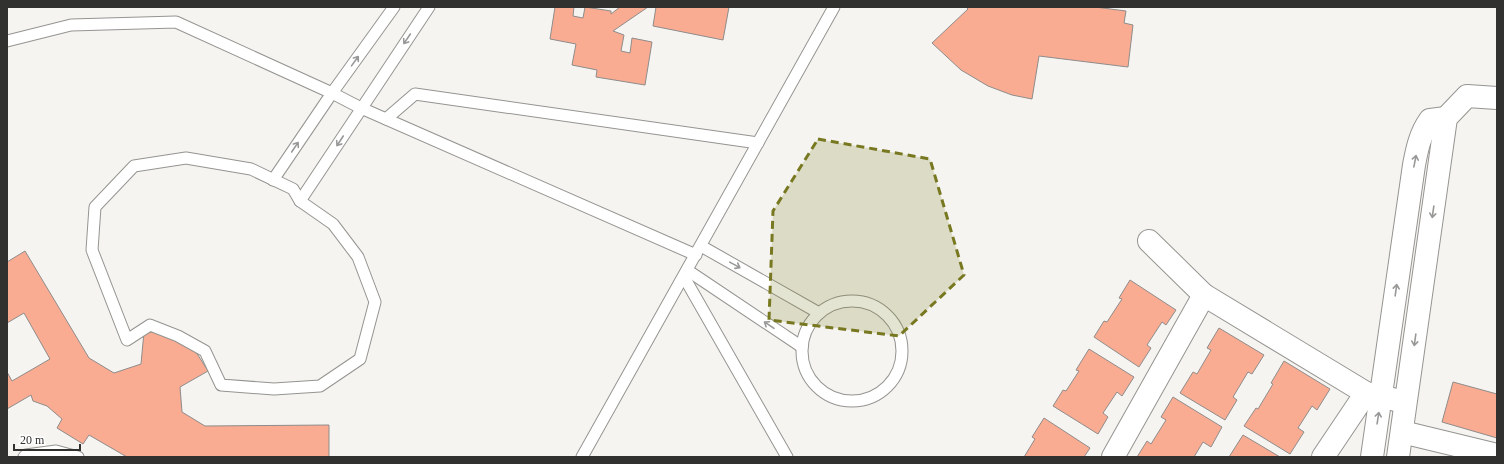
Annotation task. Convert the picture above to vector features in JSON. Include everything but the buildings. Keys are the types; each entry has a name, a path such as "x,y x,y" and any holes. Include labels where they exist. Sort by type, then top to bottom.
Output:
{"street":[{"path":"1398,457 1446,118 1467,96 1497,98"},
{"path":"1372,457 1374,395 1414,165 1423,130 1430,120 1446,118"},
{"path":"1149,241 1204,295 1374,395 1406,403"},
{"path":"1113,457 1204,295"},
{"path":"1323,457 1374,395"},
{"path":"1402,432 1497,456"}],"lane":[{"path":"273,180 332,93 394,7"},
{"path":"300,201 429,7"},
{"path":"582,457 686,274 834,7"},
{"path":"7,41 71,25 176,22 386,119 699,250 819,313"},
{"path":"386,119 415,94 758,143"},
{"path":"186,158 251,168 293,189 300,201 334,224 358,257 375,302 360,359 320,386 274,388 221,385 205,351 178,336 150,325 127,340 92,250 95,207 134,166 186,158"},
{"path":"686,274 802,347"},
{"path":"686,274 787,457"},
{"path":"856,301 868,304 880,310 890,319 897,330 901,342 902,355 899,368 893,380 884,390 861,400 848,401 835,398 823,392 814,384 806,372 802,360 802,347 804,334 819,313 830,306 842,302 856,301"},
{"path":"24,457 26,455 56,451 78,457"}],"highlighted area":[{"path":"818,139 930,159 964,275 899,336 769,320 773,211"}]}
